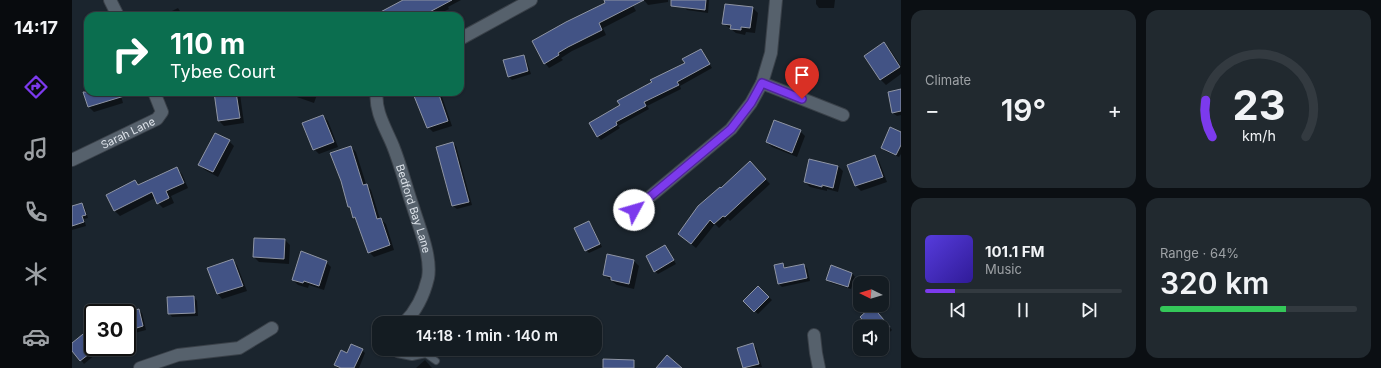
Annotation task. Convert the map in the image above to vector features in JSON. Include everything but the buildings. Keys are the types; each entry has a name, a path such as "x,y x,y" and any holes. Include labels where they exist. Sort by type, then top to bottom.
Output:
{"street":[{"path":"110,0 116,12"},
{"path":"464,37 531,0"},
{"path":"634,210 731,129 751,103 762,83 771,52 776,0"},
{"path":"762,83 843,115"},
{"name":"Sarah Lane","path":"72,160 157,119 162,112 156,96"},
{"name":"Bedford Bay Lane","path":"376,96 375,102 397,158 425,246 429,264 428,277 421,297 411,316"},
{"path":"140,368 178,355 239,348 272,328"},
{"path":"814,335 819,368"}],"lane":[{"path":"404,356 412,358 419,356"},
{"path":"429,356 436,361"}],"route":[{"path":"634,210 731,129 741,118 762,83 802,99"}]}
